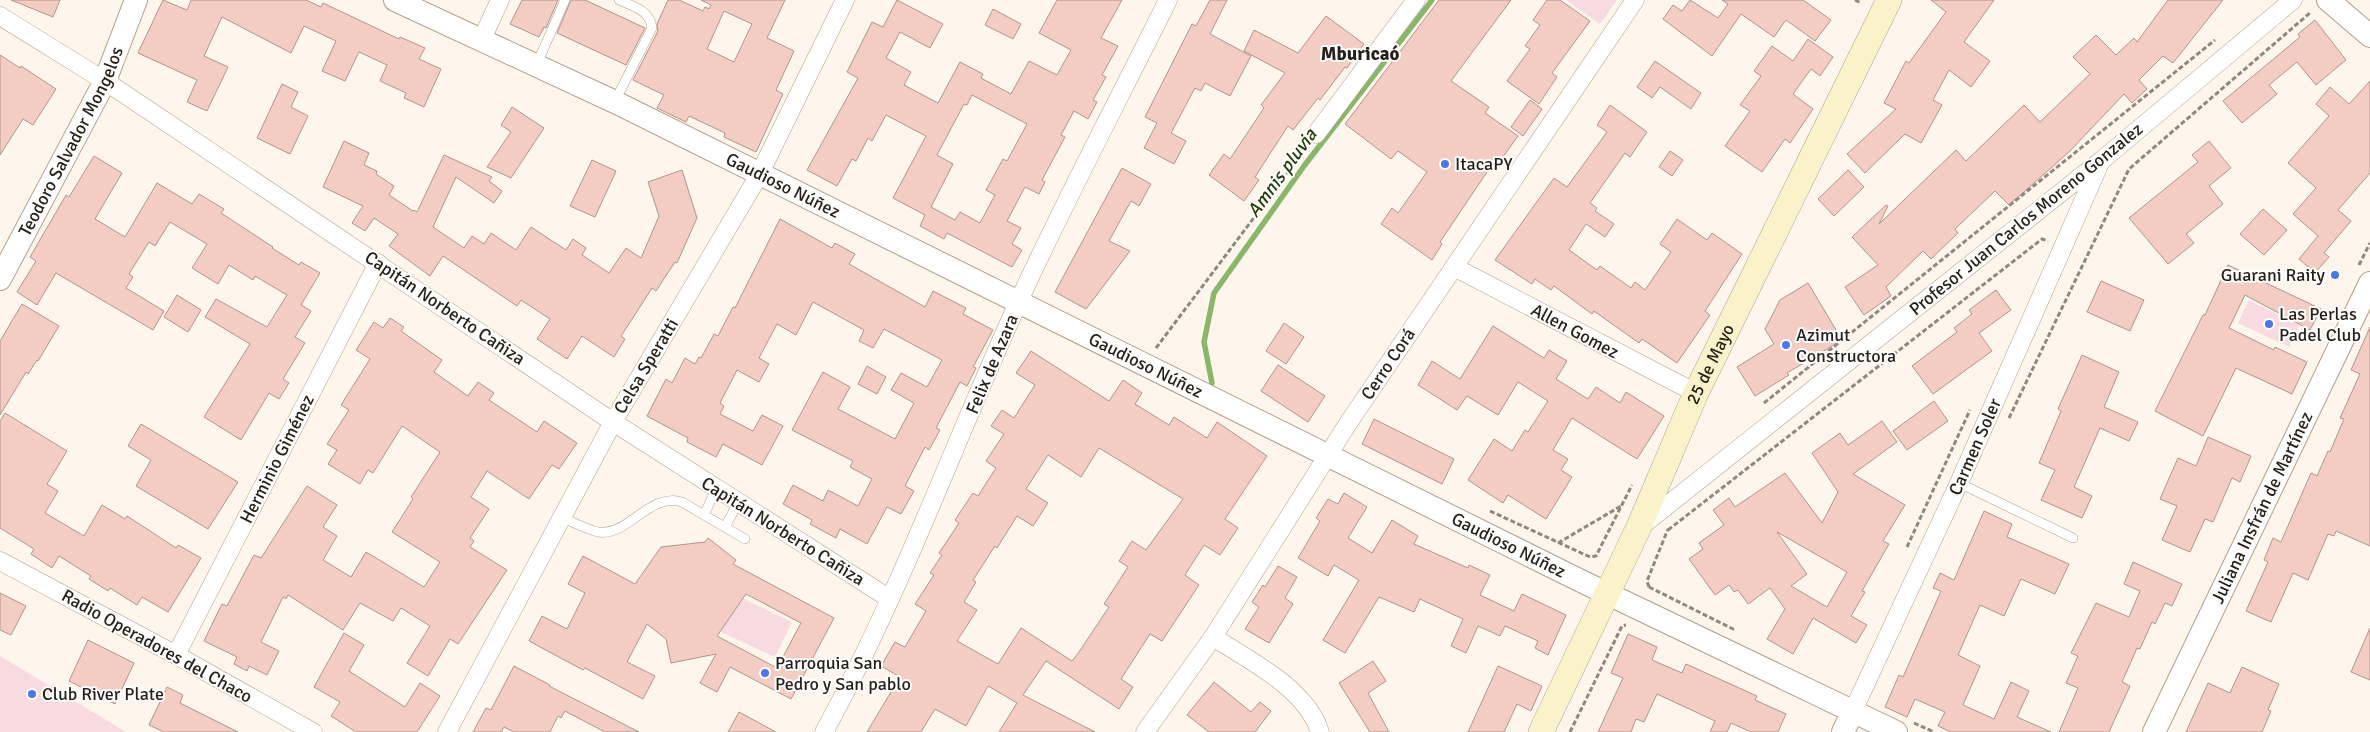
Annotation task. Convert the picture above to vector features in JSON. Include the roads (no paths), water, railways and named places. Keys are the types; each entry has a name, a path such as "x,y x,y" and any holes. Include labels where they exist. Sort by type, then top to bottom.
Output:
{"main road":[{"name":"25 de Mayo","path":"1541,732 1638,529 1696,393 1889,0"}],"street":[{"name":"Teodoro Salvador Mongelos","path":"0,279 105,81 136,0"},
{"name":"Gaudioso Núñez","path":"395,0 614,102 1607,594 1896,732"},
{"path":"481,41 500,0"},
{"name":"Celsa Speratti","path":"447,732 613,422 759,175 845,0"},
{"name":"Felix de Azara","path":"824,732 850,686 890,599 1019,302 1168,0"},
{"path":"1316,134 1416,0"},
{"name":"Cerro Corá","path":"1145,732 1213,637 1338,437 1635,0"},
{"name":"Profesor Juan Carlos Moreno Gonzalez","path":"1638,529 2102,160 2293,0"},
{"path":"2319,6 2370,36"},
{"name":"Capitán Norberto Cañiza","path":"0,16 105,81 613,422 890,599"},
{"name":"Carmen Soler","path":"1843,732 1959,483 2102,160"},
{"name":"Herminio Giménez","path":"176,655 378,263"},
{"name":"Allen Gomez","path":"1454,267 1696,393"},
{"name":"Juliana Insfrán de Martínez","path":"2154,732 2370,283"},
{"name":"Radio Operadores del Chaco","path":"0,561 176,655 313,732"},
{"path":"1213,637 1290,688 1311,711 1320,732"}],"lane":[{"path":"536,66 565,0"},
{"path":"614,102 652,28 651,19 646,12 619,0"},
{"path":"1959,483 2073,538"},
{"path":"704,515 716,489"},
{"path":"562,517 599,532 612,530 664,500 682,502 745,539"},
{"path":"725,527 738,503"}],"waterway":[{"name":"Amnis pluvia","path":"1212,383 1204,342 1214,293 1304,166 1432,0"}],"place":[{"name":"ItacaPY","path":"1445,164"},
{"name":"Guarani Raity","path":"2335,275"},
{"name":"Las Perlas Padel Club","path":"2269,324"},
{"name":"Azimut Constructora","path":"1786,345"},
{"name":"Parroquia San Pedro y San pablo","path":"765,673"},
{"name":"Club River Plate","path":"32,694"}],"district":[{"name":"Mburicaó","path":"1360,54"}]}
